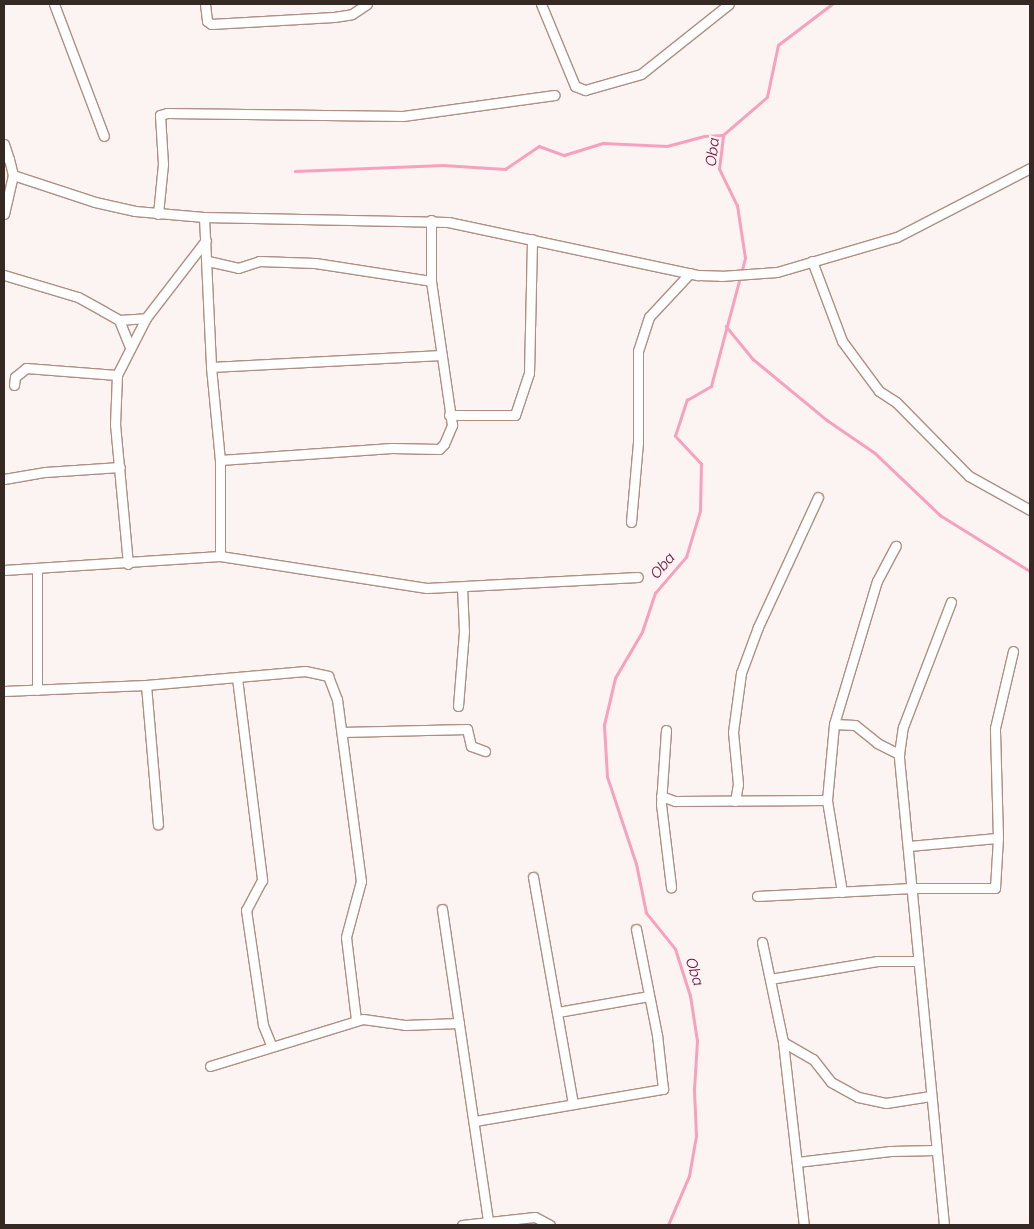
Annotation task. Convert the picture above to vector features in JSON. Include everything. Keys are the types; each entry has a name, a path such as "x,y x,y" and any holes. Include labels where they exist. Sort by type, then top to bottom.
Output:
{"street":[{"path":"54,4 104,136"},
{"path":"205,4 207,21 211,24 334,17 352,14 367,4"},
{"path":"541,4 575,86 585,90 641,74 729,4"},
{"path":"158,214 162,164 160,115 167,113 403,116 555,95"},
{"path":"4,144 13,175 4,214"},
{"path":"13,175 95,202 158,214 204,217 431,220 532,239 690,273 721,276 756,274 812,261 904,234 1030,168"},
{"path":"204,217 208,261 211,367 220,460 220,556"},
{"path":"220,460 392,448 439,449 449,438 452,425 449,415 431,281 431,220"},
{"path":"449,415 515,415 529,373 532,239"},
{"path":"128,564 114,399 117,375 130,345 146,318 206,240"},
{"path":"208,261 238,268 259,261 315,263 431,281"},
{"path":"812,261 842,341 867,378 969,476 1030,510"},
{"path":"631,522 638,442 638,351 649,317 690,273"},
{"path":"4,275 78,297 119,320 146,318"},
{"path":"119,320 130,345"},
{"path":"211,367 442,355"},
{"path":"14,385 16,377 26,368 117,375"},
{"path":"4,479 45,472 120,466"},
{"path":"735,802 738,784 733,732 741,673 758,627 818,497"},
{"path":"842,892 827,800 834,724 877,581 896,546"},
{"path":"4,570 37,570 220,556 427,588 638,577"},
{"path":"37,570 37,690"},
{"path":"458,706 464,631 462,587"},
{"path":"944,1225 930,1096 899,754 903,728 951,602"},
{"path":"757,896 912,888 995,888 998,838 995,728 1014,651"},
{"path":"4,691 146,685 305,671 328,676 337,698 361,881 346,937 356,1020"},
{"path":"237,678 262,880 246,910 261,1017 271,1045"},
{"path":"146,685 158,824"},
{"path":"834,724 855,725 877,743 899,754"},
{"path":"342,732 467,728 471,746 485,751"},
{"path":"666,730 661,796 671,887"},
{"path":"661,796 675,801 827,800"},
{"path":"908,846 998,838"},
{"path":"533,877 573,1104"},
{"path":"442,909 458,1023 475,1121 488,1221"},
{"path":"475,1121 662,1089 657,1034 636,929"},
{"path":"762,942 784,1042 804,1225"},
{"path":"770,979 876,961 918,961"},
{"path":"558,1012 649,996"},
{"path":"210,1066 271,1045 356,1020 405,1025 458,1023"},
{"path":"784,1042 813,1059 830,1082 858,1097 886,1103 930,1096"},
{"path":"797,1162 890,1151 936,1150"},
{"path":"462,1225 535,1217 550,1225"}],"waterway":[{"name":"Oba","path":"668,1225 689,1176 696,1136 694,1090 697,1041 690,996 675,949 646,913 636,864 607,777 604,725 615,678 642,632 655,593 686,557 700,511 701,464 675,436 687,400 711,386 745,258 737,206 719,169 723,135 767,97 778,45 832,4"},
{"path":"295,171 443,165 505,169 539,146 564,155 603,143 667,146 705,136 723,135"},
{"path":"726,326 753,359 827,420 875,453 940,515 1030,571"}]}
